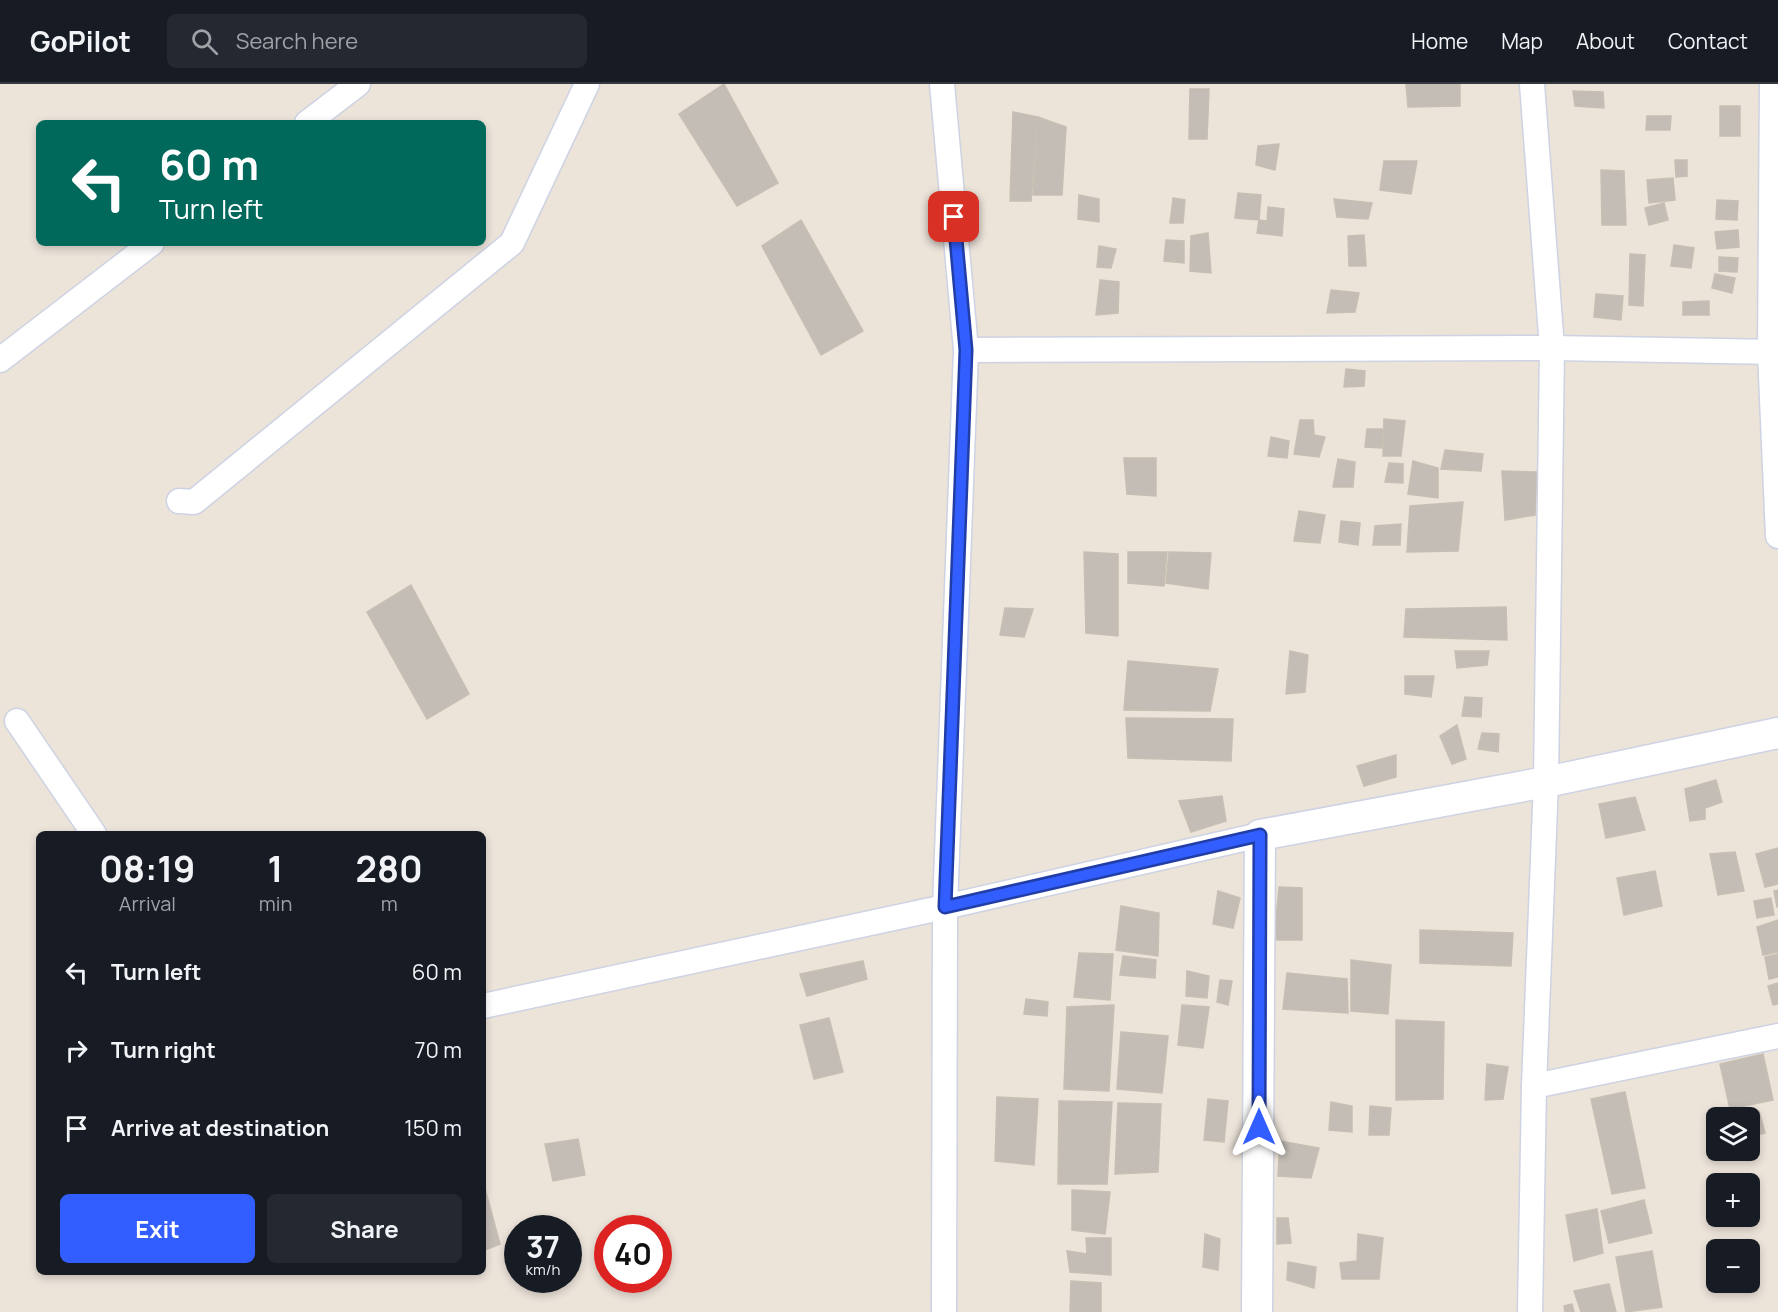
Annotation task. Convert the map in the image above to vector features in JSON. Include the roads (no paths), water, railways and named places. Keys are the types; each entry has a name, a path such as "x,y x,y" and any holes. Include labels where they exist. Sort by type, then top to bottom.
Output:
{"street":[{"path":"312,120 358,84"},
{"path":"178,501 194,502 512,243 587,84"},
{"path":"942,84 966,350 945,907 944,1312"},
{"path":"1530,1312 1534,1086 1546,782 1552,348 1532,84"},
{"path":"1772,84 1778,536"},
{"path":"0,360 148,246"},
{"path":"966,350 1552,348 1774,352"},
{"path":"17,721 92,831"},
{"path":"486,1005 945,907 1260,835 1546,782 1778,733"},
{"path":"1257,1312 1260,835"},
{"path":"1534,1086 1778,1036"}]}
